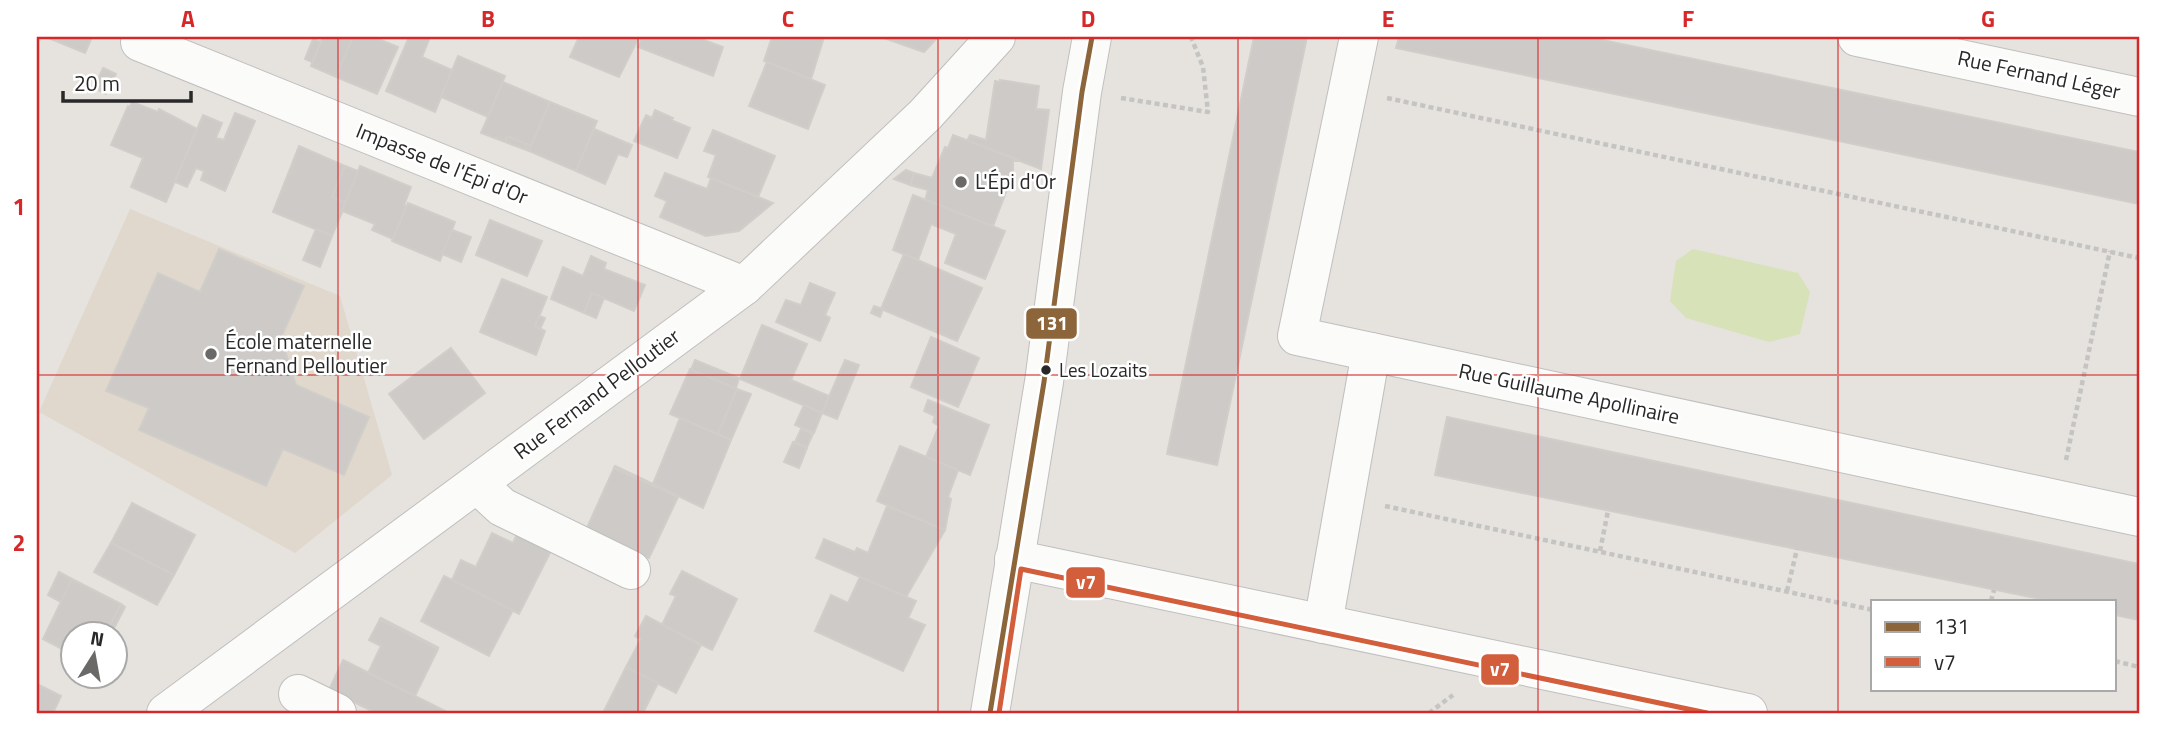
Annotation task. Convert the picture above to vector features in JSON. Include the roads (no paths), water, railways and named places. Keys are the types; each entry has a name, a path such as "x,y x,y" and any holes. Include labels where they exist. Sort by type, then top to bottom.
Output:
{"street":[{"name":"Rue Fernand Pelloutier","path":"166,713 744,286 925,114 996,37"},
{"path":"990,713 1044,382 1082,92 1092,37"},
{"name":"Rue Guillaume Apollinaire","path":"1359,37 1297,336 2139,517"},
{"name":"Rue Fernand Léger","path":"1857,37 2139,97"},
{"name":"Impasse de l'Épi d'Or","path":"140,42 744,286"},
{"path":"1322,624 1371,352"},
{"path":"477,484 502,507 631,570"},
{"path":"1014,558 1748,713"},
{"path":"298,694 337,713"}],"place":[{"name":"L'Épi d'Or","path":"961,182"},
{"name":"École maternelle Fernand Pelloutier","path":"211,354"},
{"name":"Les Lozaits","path":"1046,370"}]}
